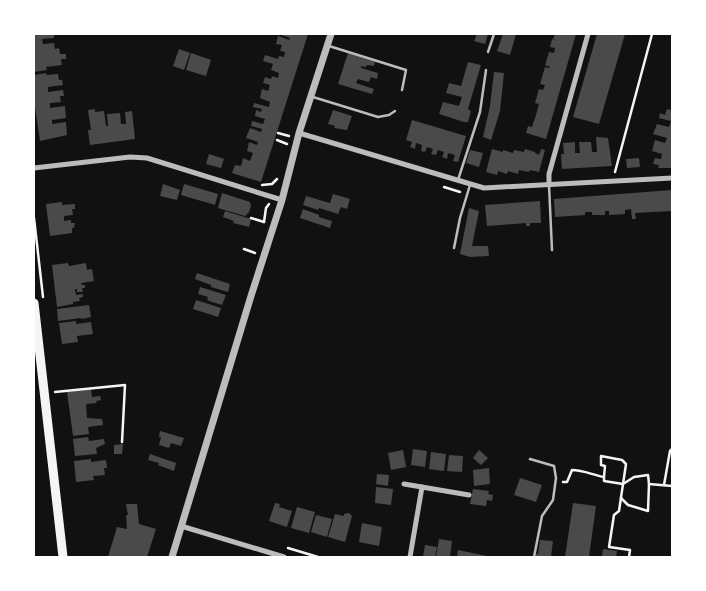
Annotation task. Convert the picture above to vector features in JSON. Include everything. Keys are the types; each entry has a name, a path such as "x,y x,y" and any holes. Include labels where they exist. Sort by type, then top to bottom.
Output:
{"main road":[{"path":"34,303 63,557"}],"street":[{"path":"172,557 282,200 299,133 331,34"},
{"path":"549,185 549,174 588,34"},
{"path":"299,133 470,185 486,188 672,178"},
{"path":"34,168 130,157 147,158 282,200"},
{"path":"404,484 469,495"},
{"path":"410,557 422,487"},
{"path":"181,526 284,557"}],"lane":[{"path":"488,52 494,34"},
{"path":"327,46 406,70 402,90"},
{"path":"458,181 480,112 486,70"},
{"path":"312,96 378,117 389,115 395,111"},
{"path":"454,248 460,218 470,185"},
{"path":"549,185 552,250"},
{"path":"530,459 554,466 556,481 553,500 542,516 534,557"}],"path":[{"path":"612,181 652,34"},
{"path":"278,132 290,136"},
{"path":"277,140 288,144"},
{"path":"261,204 266,208 268,205"},
{"path":"252,218 264,222"},
{"path":"244,249 255,253"},
{"path":"54,392 125,385 122,442"},
{"path":"664,485 670,451 672,449"},
{"path":"621,498 628,505 648,511 648,475 634,477 623,484 604,481 605,466 601,465 601,456 622,460 626,464 623,484 621,498 619,511 614,515 609,547 630,550 629,557"},
{"path":"556,481 567,482 572,470 581,470 585,473 604,477"},
{"path":"649,484 672,486"}],"building":[{"path":"34,34 54,34 54,38 42,39 43,44 54,43 55,49 59,48 60,54 66,54 66,59 61,59 62,65 46,67 47,70 34,72"},
{"path":"279,34 308,34 261,182 232,173 235,165 241,166 243,158 250,161 253,153 247,151 249,142 257,145 258,142 246,138 250,128 261,132 262,129 251,126 252,121 263,124 265,119 255,116 256,110 261,112 262,109 253,107 254,103 269,107 270,102 260,98 262,89 268,91 270,85 263,83 265,77 271,79 272,76 278,78 279,73 271,70 273,64 263,61 265,55 278,59 279,56 284,57 285,52 280,51 282,45 276,44 278,36 289,40 290,38"},
{"path":"477,34 488,34 485,44 474,41"},
{"path":"503,34 516,34 510,55 497,51"},
{"path":"555,34 576,34 546,139 526,133 528,126 532,127 536,115 539,104 535,103 539,89 543,90 545,85 540,84 545,67 550,67 545,65 549,52 554,53 555,48 550,47 552,39 557,41 553,39"},
{"path":"597,34 625,34 599,124 573,117"},
{"path":"179,49 190,53 184,70 173,66"},
{"path":"191,53 211,60 206,76 186,70"},
{"path":"348,53 375,62 374,66 367,65 366,67 361,66 361,68 378,73 377,79 371,77 369,82 358,79 356,83 374,89 372,94 338,84"},
{"path":"468,62 481,65 468,109 471,111 468,122 464,122 439,114 443,102 459,106 462,97 446,93 449,83 461,86"},
{"path":"494,72 504,73 500,111 491,140 483,137 490,106"},
{"path":"46,73 47,75 58,74 59,80 62,80 63,85 48,87 48,92 63,90 64,96 60,96 61,102 50,103 50,108 65,106 66,118 52,120 52,124 66,122 67,135 40,141 34,100 34,75"},
{"path":"95,109 95,112 104,111 106,126 108,126 107,114 120,113 121,124 126,124 125,112 132,111 135,139 90,145 88,130 91,130 88,110"},
{"path":"667,109 672,110 672,168 658,168 659,165 653,164 655,158 661,159 662,154 652,151 655,140 665,143 667,138 653,134 657,124 669,127 671,121 659,118 660,113 665,115"},
{"path":"333,110 352,116 347,130 334,128 335,126 328,124"},
{"path":"412,120 466,136 458,162 453,161 455,155 448,153 447,159 442,157 444,152 438,150 436,155 431,154 433,149 427,147 425,152 421,151 422,145 416,143 415,149 410,147 412,142 406,140"},
{"path":"596,137 608,138 612,166 562,169 561,154 564,154 563,143 575,142 575,153 580,153 579,142 591,142 592,152 597,152"},
{"path":"492,149 513,153 514,150 524,152 525,149 539,155 541,149 545,150 539,172 519,170 518,174 508,171 507,174 498,171 497,175 486,172"},
{"path":"470,150 483,153 479,167 466,163"},
{"path":"209,154 224,159 221,168 206,164"},
{"path":"639,158 640,167 627,168 626,159"},
{"path":"163,184 180,190 177,200 160,196"},
{"path":"184,184 218,194 215,205 181,195"},
{"path":"672,190 672,211 635,213 636,219 632,219 631,209 625,210 625,214 609,215 609,211 605,211 605,215 592,215 592,212 585,212 585,215 555,217 554,199"},
{"path":"222,193 250,202 249,212 245,216 218,208"},
{"path":"333,194 350,199 347,209 341,207 338,214 303,205 306,196 330,203"},
{"path":"540,201 541,223 530,223 530,226 526,226 526,223 487,226 485,205"},
{"path":"62,202 62,205 75,204 75,209 72,209 73,215 64,216 64,221 71,220 71,223 75,223 74,228 72,228 72,233 50,236 46,204"},
{"path":"469,208 479,211 472,246 488,246 489,256 470,257 460,254"},
{"path":"303,209 332,221 330,228 300,218"},
{"path":"225,211 251,219 249,227 233,223 234,221 223,217"},
{"path":"68,263 69,266 86,263 87,270 92,269 94,281 81,283 85,285 85,288 82,288 83,292 77,292 77,289 75,289 76,295 83,294 83,297 79,298 80,301 57,307 52,265"},
{"path":"197,273 230,284 228,292 211,287 211,285 195,279"},
{"path":"200,287 226,295 222,305 209,301 208,297 198,294"},
{"path":"196,300 221,308 218,317 193,309"},
{"path":"89,305 91,317 58,321 57,309"},
{"path":"76,321 76,324 91,322 93,334 77,336 78,342 62,344 59,323"},
{"path":"91,389 92,397 100,396 101,400 96,401 97,403 86,404 87,418 102,419 103,425 88,427 89,434 73,436 67,392"},
{"path":"160,431 184,438 181,446 171,443 169,448 159,445"},
{"path":"88,437 89,441 104,439 105,444 96,448 97,454 75,456 73,439"},
{"path":"123,444 122,454 114,454 114,445"},
{"path":"413,449 427,451 425,467 411,465"},
{"path":"403,450 406,467 391,470 388,453"},
{"path":"479,450 488,458 481,465 473,458"},
{"path":"431,452 446,454 444,471 429,469"},
{"path":"150,454 176,463 174,471 158,465 159,463 148,460"},
{"path":"449,455 463,456 462,472 447,471"},
{"path":"91,459 91,462 106,460 107,468 104,468 105,475 93,476 94,480 76,482 74,461"},
{"path":"489,468 490,484 474,486 473,470"},
{"path":"377,474 389,475 388,486 376,484"},
{"path":"520,478 542,485 536,502 514,495"},
{"path":"376,487 393,489 391,505 375,503"},
{"path":"473,489 489,491 488,494 493,495 492,501 487,500 486,506 470,504"},
{"path":"275,503 280,504 279,507 292,511 287,527 269,521"},
{"path":"573,503 596,506 589,557 565,557"},
{"path":"126,504 137,504 139,524 156,529 147,557 108,557 117,527 127,529 126,515 128,515"},
{"path":"297,507 315,512 309,533 291,528"},
{"path":"349,513 352,516 345,542 328,537 335,514 344,516 344,514"},
{"path":"316,515 332,519 327,537 311,532"},
{"path":"362,523 382,527 379,546 359,542"},
{"path":"439,539 452,541 450,557 436,557"},
{"path":"540,540 553,541 551,557 536,557"},
{"path":"425,545 437,547 435,557 423,557"},
{"path":"603,549 617,551 616,557 602,557"},
{"path":"458,550 487,556 457,557"}]}
